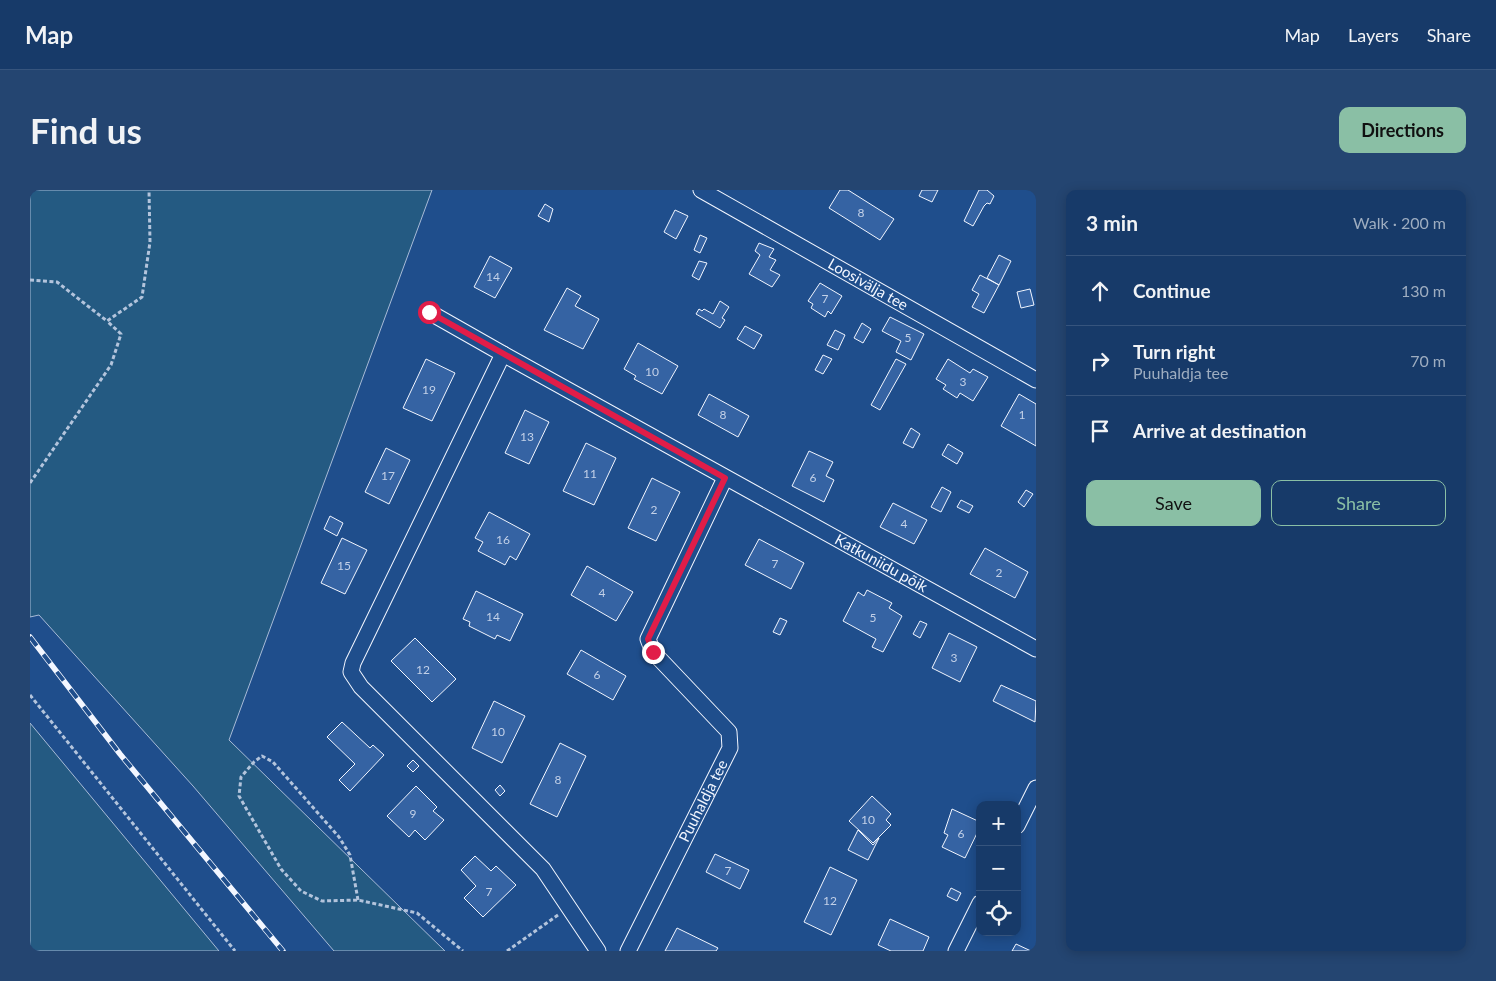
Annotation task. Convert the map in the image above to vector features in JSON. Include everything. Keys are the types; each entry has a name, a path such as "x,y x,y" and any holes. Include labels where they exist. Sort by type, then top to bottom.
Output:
{"street":[{"name":"Loosivälja tee","path":"701,190 1036,380"},
{"name":"Katkuniidu põik","path":"429,312 1036,649"},
{"path":"503,354 353,663 351,672 361,687 543,869 598,951"},
{"name":"Puuhaldja tee","path":"628,951 730,748 729,732 653,652 648,639 725,478"},
{"path":"1021,818 1036,788"},
{"path":"956,951 976,910"}],"path":[{"path":"107,321 142,297 150,242 149,190"},
{"path":"30,280 57,282 121,334 111,366 30,483"},
{"path":"30,695 235,951"},
{"path":"358,900 350,855 339,837 274,762 262,756 241,777 239,796 281,870 301,891 322,901 358,900 417,913 463,951"},
{"path":"507,951 570,907"}],"shaded area":[{"path":"30,190 432,190 229,740 445,951 334,951 193,786 39,615 30,617"},
{"path":"30,723 219,951 30,951"}],"building":[{"path":"840,190 848,190 894,219 880,240 829,208"},
{"path":"922,190 938,190 932,202 919,196"},
{"path":"979,190 987,190 994,196 990,204 987,203 984,206 973,226 964,221"},
{"path":"545,204 553,209 549,222 538,216"},
{"path":"675,210 688,216 676,239 664,232"},
{"path":"700,235 707,238 700,253 694,250"},
{"path":"759,243 774,249 769,257 776,260 770,270 780,275 772,287 749,274 760,255 755,251"},
{"path":"999,255 1011,261 999,285 987,278"},
{"path":"490,256 512,268 495,298 474,287"},
{"path":"699,261 707,263 699,280 692,276"},
{"path":"980,275 999,285 984,313 972,307 979,294 972,290"},
{"path":"820,283 842,296 831,314 828,311 825,317 811,308 813,304 808,301"},
{"path":"567,288 581,296 575,306 599,319 583,349 544,330"},
{"path":"1030,289 1034,305 1021,308 1017,292"},
{"path":"720,301 729,307 722,318 725,320 720,328 696,314 699,309 702,311 704,309 713,314"},
{"path":"890,317 924,334 911,360 896,352 901,341 882,331"},
{"path":"862,323 871,329 863,343 854,338"},
{"path":"745,326 762,335 754,349 737,339"},
{"path":"835,330 845,335 838,350 827,345"},
{"path":"638,343 678,366 662,394 634,379 636,376 624,369"},
{"path":"823,355 832,359 823,374 815,370"},
{"path":"426,359 455,373 432,421 403,408"},
{"path":"896,359 906,364 880,410 871,405"},
{"path":"948,359 970,373 973,369 988,377 973,401 960,393 957,398 943,389 946,385 936,379"},
{"path":"709,394 749,416 738,437 698,415"},
{"path":"1019,394 1036,404 1036,446 1001,426"},
{"path":"525,410 549,422 529,464 505,453"},
{"path":"911,428 920,434 913,448 903,443"},
{"path":"586,443 616,458 594,505 563,491"},
{"path":"948,444 963,453 957,464 942,455"},
{"path":"386,448 410,460 389,504 365,492"},
{"path":"809,451 833,462 826,476 834,480 824,502 792,486"},
{"path":"652,478 680,492 656,541 628,528"},
{"path":"942,487 951,492 941,512 931,507"},
{"path":"1026,490 1033,494 1024,507 1018,502"},
{"path":"961,500 973,506 969,513 957,507"},
{"path":"893,503 927,520 914,544 880,527"},
{"path":"489,512 530,534 516,560 510,556 505,565 478,551 483,542 475,538"},
{"path":"330,516 343,523 337,536 324,529"},
{"path":"342,538 367,550 345,594 321,583"},
{"path":"759,539 804,563 791,589 745,565"},
{"path":"985,548 1028,572 1015,598 970,574"},
{"path":"587,566 633,592 616,621 571,595"},
{"path":"867,590 892,603 889,608 902,616 883,652 872,647 876,639 843,621 858,592 864,596"},
{"path":"476,591 523,614 510,641 497,635 495,639 469,626 470,622 463,619"},
{"path":"780,618 787,621 780,635 773,632"},
{"path":"920,621 927,624 920,638 913,634"},
{"path":"949,633 977,647 960,682 932,668"},
{"path":"415,638 456,679 432,702 391,661"},
{"path":"581,650 626,676 613,700 567,674"},
{"path":"1001,685 1036,701 1035,722 993,701"},
{"path":"494,701 525,716 502,763 472,748"},
{"path":"342,722 370,748 373,745 384,755 350,791 339,780 355,764 327,737"},
{"path":"560,743 586,756 557,817 530,804"},
{"path":"413,760 419,766 413,772 407,766"},
{"path":"500,785 505,791 500,796 495,790"},
{"path":"416,786 437,807 433,811 444,820 425,840 415,830 409,837 387,816"},
{"path":"872,796 891,814 886,820 891,825 873,843 849,821"},
{"path":"952,809 976,820 976,835 965,858 942,847 948,835 944,833"},
{"path":"858,830 873,845 879,838 868,860 848,850"},
{"path":"715,854 749,870 740,889 706,872"},
{"path":"475,856 491,871 496,866 516,885 483,917 464,898 476,886 461,870"},
{"path":"830,867 857,880 831,935 804,922"},
{"path":"951,888 961,893 957,901 947,896"},
{"path":"890,919 929,937 923,951 891,951 878,945"},
{"path":"677,928 718,948 716,951 665,951"},
{"path":"1016,944 1031,951 1012,951"}],"railway":[{"path":"30,637 120,754 283,951"}],"route":[{"path":"429,312 725,478 648,639 653,652"}]}
